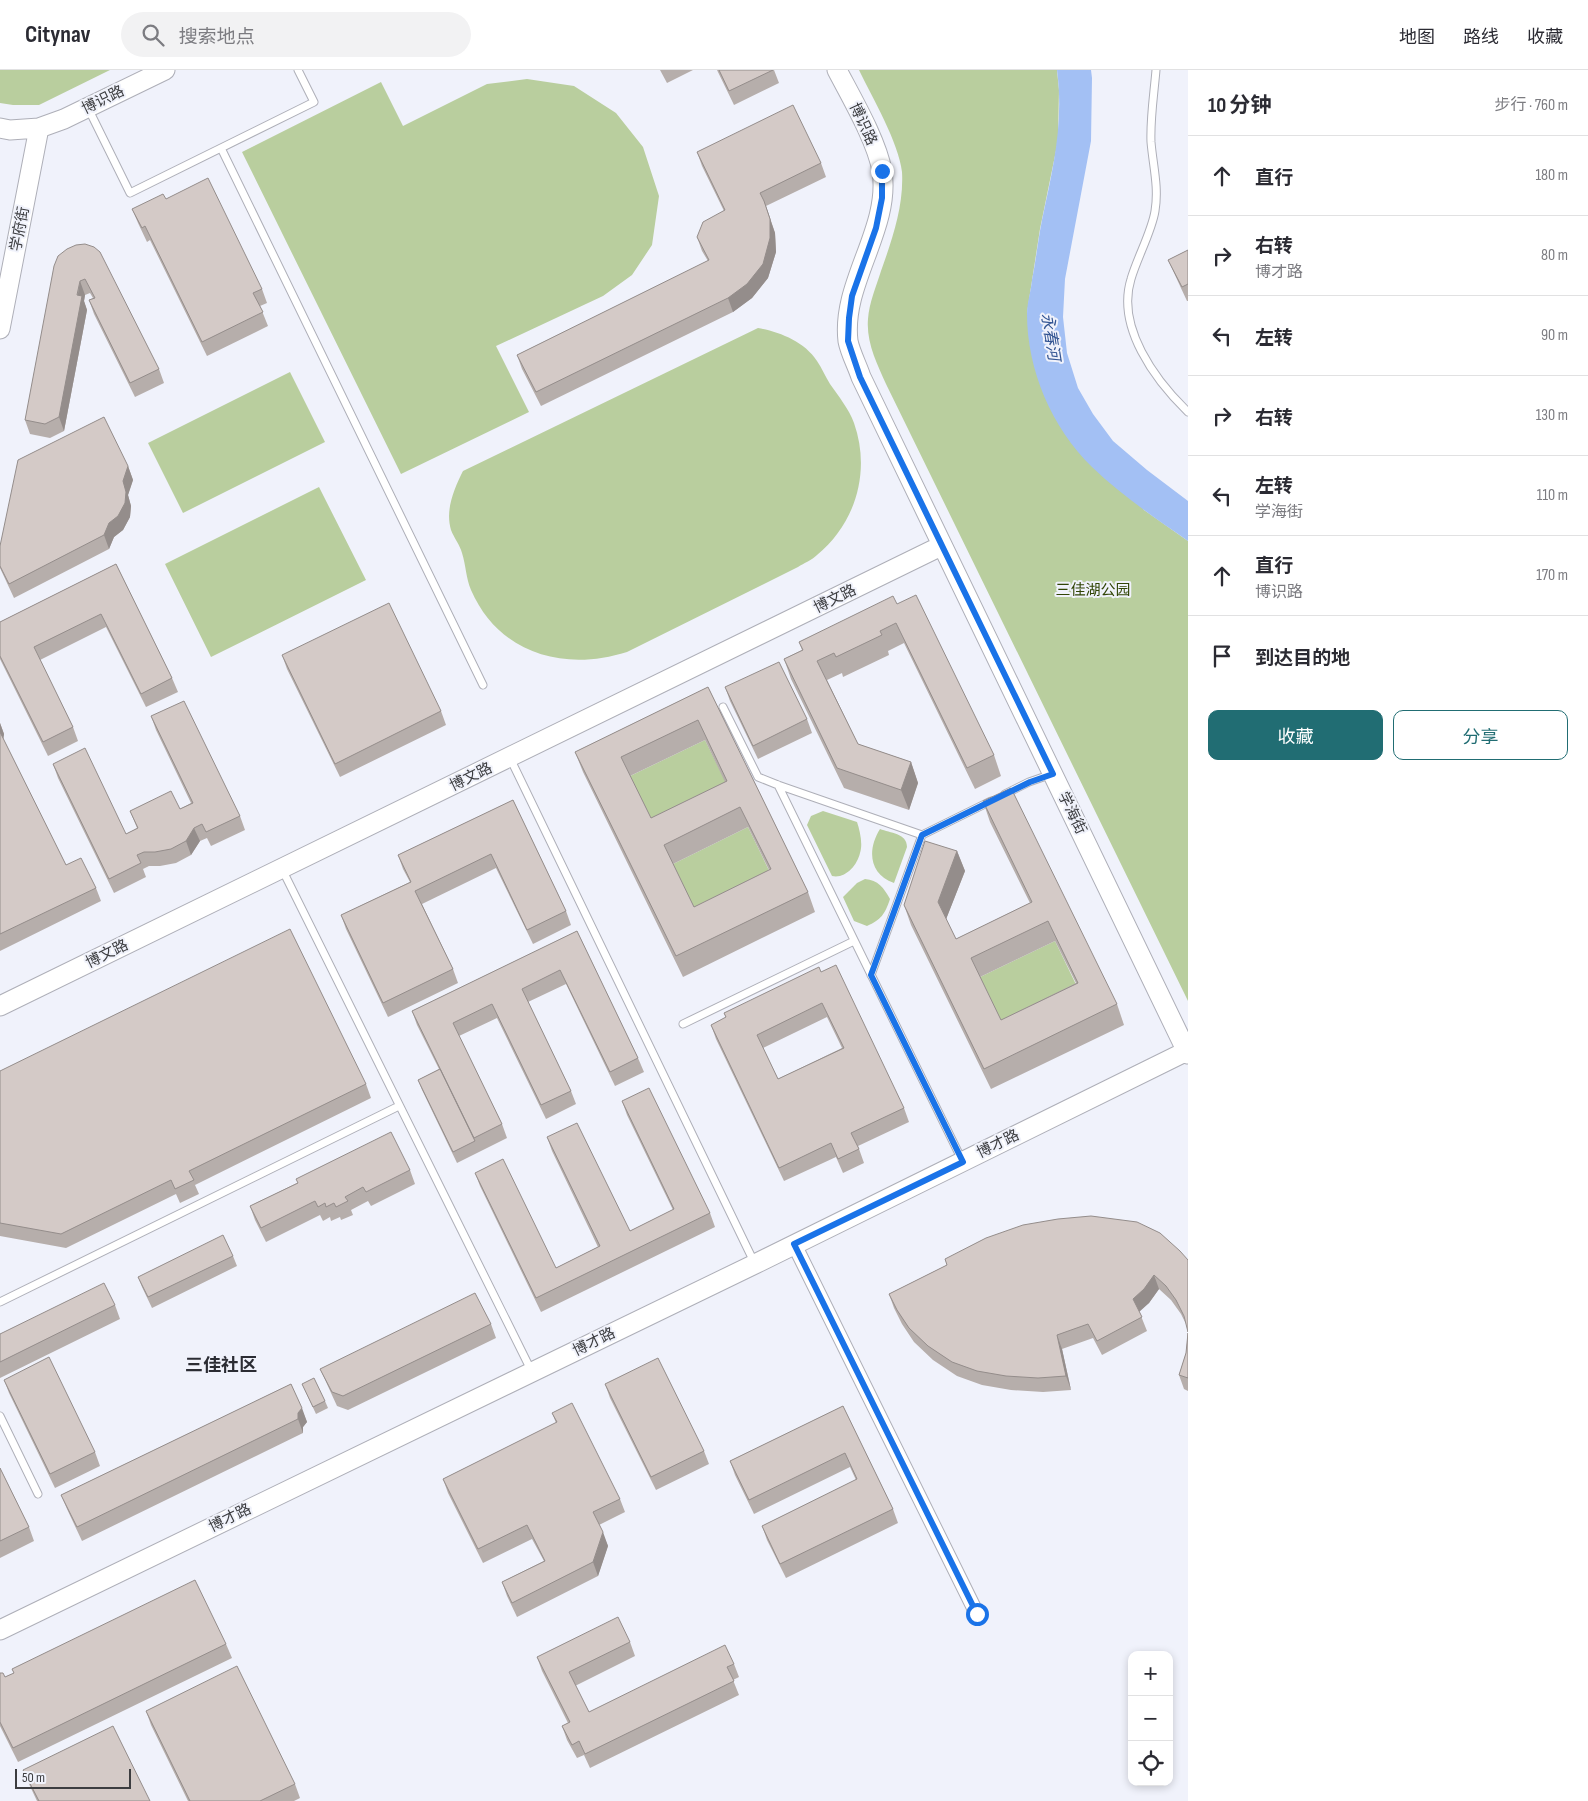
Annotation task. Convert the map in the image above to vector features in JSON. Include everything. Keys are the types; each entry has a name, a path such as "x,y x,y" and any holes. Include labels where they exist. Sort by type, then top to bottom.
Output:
{"street":[{"name":"博识路","path":"0,128 10,130 39,128 165,70"},
{"name":"博识路","path":"837,70 873,143 882,171 882,198 876,228 852,296 848,341 860,377 941,546"},
{"name":"学府街","path":"0,329 39,128"},
{"name":"博文路","path":"0,1006 941,546"},
{"name":"学海街","path":"941,546 1187,1052"},
{"name":"博才路","path":"0,1630 1187,1052"},
{"path":"794,1244 977,1614"}],"lane":[{"path":"88,107 130,193 314,102 298,70"},
{"path":"1156,70 1151,141 1158,191 1155,213 1126,295 1130,320 1138,347 1153,374 1170,395 1188,412"},
{"path":"221,148 483,685"},
{"path":"723,707 758,777 922,835"},
{"path":"510,758 755,1264"},
{"path":"871,975 922,835 1030,782 1053,774"},
{"path":"778,785 963,1162"},
{"path":"282,869 532,1372"},
{"path":"683,1024 854,941"},
{"path":"0,1302 400,1106"},
{"path":"0,1416 38,1494"}],"green space":[{"path":"0,70 110,70 39,105 13,105 0,103"},
{"name":"三佳湖公园","path":"859,70 1057,70 1059,90 1058,141 1040,229 1027,313 1144,510 1188,541 1188,1001 886,384 873,353 868,328 869,313 896,223 901,197 902,172 891,134"},
{"path":"527,79 574,86 616,113 643,147 659,196 652,245 632,275 603,296 496,346 529,412 401,474 242,152 381,82 403,126 487,84"},
{"path":"758,328 791,338 812,354 847,408 854,423 861,459 860,477 850,512 842,528 830,542 815,557 798,567 627,652 603,658 580,660 557,658 536,652 516,643 498,630 483,612 471,590 461,550 449,522 454,492 463,471"},
{"path":"290,372 325,442 183,513 148,443"},
{"path":"319,487 366,580 211,657 165,564"},
{"path":"705,740 735,801 658,838 628,777"},
{"path":"823,811 857,822 861,838 861,849 853,867 841,876 832,876 807,825 811,816"},
{"path":"748,827 778,889 702,927 671,865"},
{"path":"880,829 901,836 906,842 907,847 894,883 879,874 873,860 873,845"},
{"path":"865,879 880,885 890,899 882,916 867,926 854,921 843,897 857,883"},
{"path":"1055,941 1085,1003 1008,1040 978,978"}],"water":[{"name":"永春河","path":"1057,70 1091,70 1092,78 1091,141 1065,279 1063,317 1067,353 1078,388 1093,414 1113,441 1188,501 1188,541 1138,506 1092,467 1078,452 1054,416 1037,377 1028,335 1027,310 1056,146 1059,109"}],"building":[{"path":"719,70 773,70 729,91"},
{"path":"793,105 821,163 760,193 770,219 770,238 763,264 747,284 728,298 536,392 517,355 709,260 697,237 703,222 725,210 697,152"},
{"path":"208,178 262,289 253,293 263,312 202,342 145,226 142,228 132,209 163,194 166,199"},
{"path":"85,244 94,247 100,252 159,369 130,383 89,300 95,298 85,279 80,281 77,295 82,296 59,417 45,424 25,420 54,266 58,256 67,249"},
{"path":"1188,250 1188,284 1182,287 1168,260"},
{"path":"104,417 128,466 123,481 126,492 125,503 118,516 109,523 104,535 9,584 0,566 0,546 18,460"},
{"path":"116,564 172,678 141,694 101,614 34,647 73,727 43,742 0,656 0,622"},
{"path":"916,595 994,755 967,768 896,623 880,631 882,635 836,657 834,653 817,661 858,744 911,762 901,790 837,768 784,659 803,650 799,642 893,596 897,604"},
{"path":"389,603 441,711 335,764 282,655"},
{"path":"779,662 807,719 753,746 725,687"},
{"path":"708,687 808,892 676,956 575,752","holes":["698,720 727,781 651,818 621,757","740,807 771,869 694,907 664,845"]},
{"path":"184,701 240,816 206,832 202,824 194,828 186,841 171,849 144,852 137,855 141,863 109,879 53,764 85,748 126,834 138,828 130,811 171,791 180,809 193,803 151,716"},
{"path":"0,732 66,865 81,858 96,888 0,934"},
{"path":"1011,788 1117,1004 984,1069 904,905 925,841 957,851 938,902 956,939 1032,902 983,801","holes":["1048,921 1078,983 1001,1020 971,958"]},
{"path":"513,800 566,911 527,930 491,854 415,891 453,969 383,1003 341,915 411,882 398,855"},
{"path":"290,929 366,1084 189,1171 194,1180 175,1189 171,1180 61,1234 0,1223 0,1071"},
{"path":"577,931 638,1058 610,1072 560,970 522,989 571,1091 541,1105 492,1004 453,1023 502,1124 474,1138 412,1011"},
{"path":"836,965 904,1108 851,1133 859,1149 838,1159 831,1143 779,1168 711,1025 726,1017 724,1013 819,967 821,972","holes":["822,1003 844,1048 778,1079 757,1035"]},
{"path":"440,1069 475,1141 453,1152 418,1080"},
{"path":"649,1088 710,1213 536,1298 475,1173 503,1159 556,1268 600,1246 547,1137 577,1123 630,1231 674,1209 622,1101"},
{"path":"391,1132 410,1170 366,1192 363,1187 345,1197 348,1201 336,1207 334,1203 326,1207 325,1203 318,1207 315,1201 261,1228 250,1206 298,1183 296,1179"},
{"path":"1091,1216 1137,1222 1160,1233 1188,1260 1188,1332 1184,1316 1176,1300 1166,1286 1154,1275 1144,1289 1133,1299 1142,1317 1097,1341 1088,1324 1057,1335 1066,1376 1038,1378 1006,1376 977,1371 952,1362 928,1346 909,1328 889,1294 947,1265 945,1259 986,1238 1023,1225"},
{"path":"223,1235 233,1256 148,1297 138,1277"},
{"path":"104,1283 115,1305 0,1362 0,1334"},
{"path":"475,1293 491,1324 343,1396 332,1392 320,1369"},
{"path":"1188,1333 1188,1378 1179,1375 1186,1353"},
{"path":"49,1357 95,1452 50,1474 4,1380"},
{"path":"658,1358 704,1451 651,1477 605,1384"},
{"path":"314,1378 325,1401 313,1407 302,1384"},
{"path":"291,1384 302,1408 298,1413 298,1419 77,1527 61,1495"},
{"path":"572,1403 620,1499 593,1512 603,1532 593,1562 512,1603 502,1582 545,1561 527,1525 478,1549 443,1479 557,1422 552,1413"},
{"path":"843,1406 893,1509 780,1564 762,1526 857,1479 845,1453 749,1500 730,1461"},
{"path":"0,1468 29,1527 0,1541"},
{"path":"195,1580 226,1644 13,1748 0,1722 0,1673 3,1673 5,1677 14,1673 12,1669"},
{"path":"618,1617 630,1642 569,1672 589,1712 725,1645 734,1664 727,1667 734,1681 585,1754 579,1741 572,1745 562,1726 570,1722 537,1657"},
{"path":"237,1666 295,1784 260,1801 190,1801 146,1711"},
{"path":"113,1726 150,1801 39,1801 23,1770"}],"district":[{"name":"三佳社区","path":"221,1365"}],"route":[{"path":"882,171 882,198 876,228 852,296 848,341 860,377 1053,774 1030,782 922,835 871,975 963,1162 794,1244 977,1614"}]}
